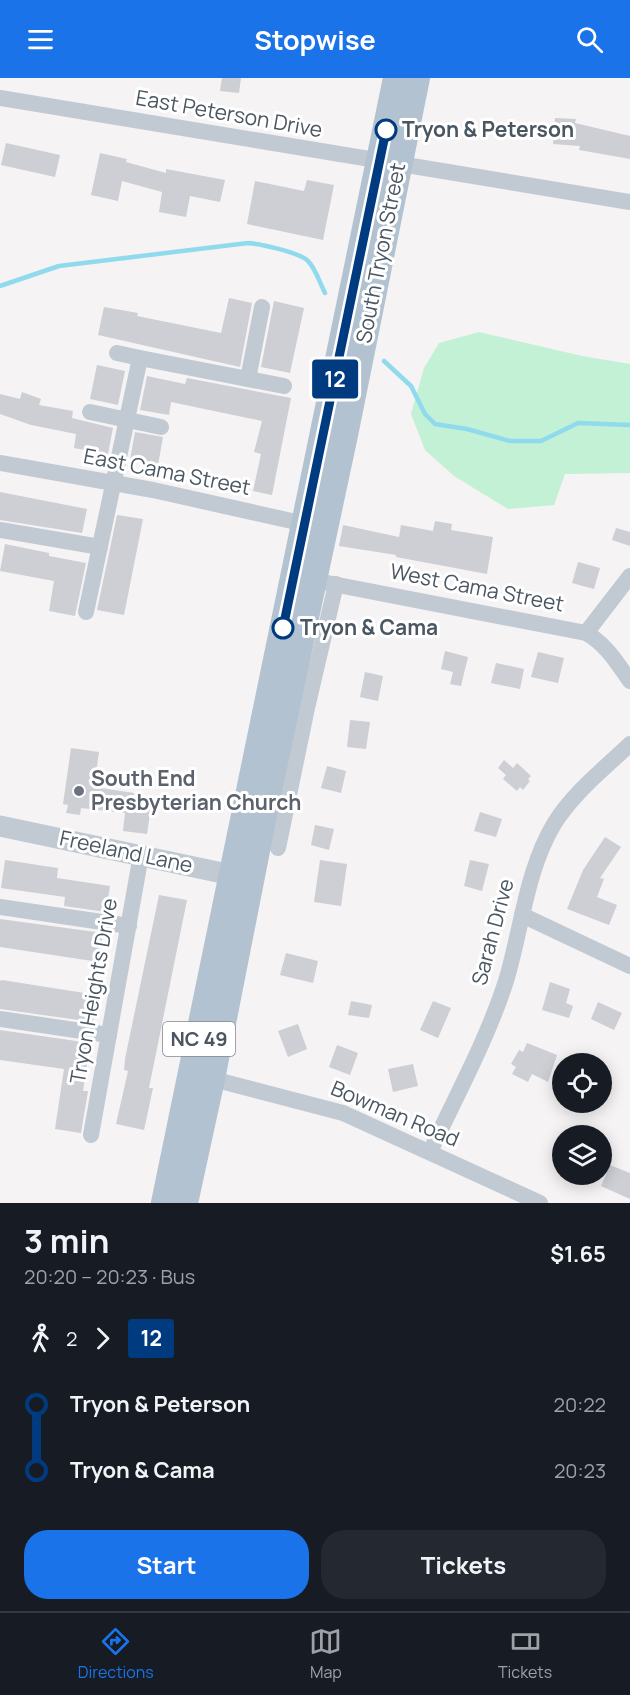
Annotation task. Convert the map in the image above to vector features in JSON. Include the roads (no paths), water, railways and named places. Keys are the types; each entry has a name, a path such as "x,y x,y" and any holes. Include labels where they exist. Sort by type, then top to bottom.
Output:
{"main road":[{"name":"South Tryon Street","path":"389,163 396,78"},
{"name":"South Tryon Street","path":"185,1203 202,1076 242,877 314,580 315,526 389,163 417,78"},
{"name":"South Tryon Street","path":"164,1203 202,1076"}],"street":[{"name":"East Peterson Drive","path":"0,98 630,202"},
{"path":"248,379 262,307"},
{"path":"117,353 284,386"},
{"path":"86,612 140,358"},
{"path":"90,412 161,427"},
{"name":"East Cama Street","path":"0,463 113,483 315,526"},
{"path":"0,530 100,547"},
{"path":"586,633 630,576"},
{"path":"278,848 307,708 314,580"},
{"name":"West Cama Street","path":"314,580 586,633 597,639 607,649 630,681"},
{"name":"Sarah Drive","path":"430,1152 498,1001 517,942 522,915 540,853 554,824 569,802 630,744"},
{"name":"Freeland Lane","path":"0,826 242,877"},
{"name":"Tryon Heights Drive","path":"91,1135 141,855"},
{"path":"0,907 129,926"},
{"path":"522,915 630,966"},
{"path":"0,1019 109,1035"},
{"name":"Bowman Road","path":"202,1076 343,1113 540,1203"}],"waterway":[{"path":"0,286 59,266 248,243 287,251 307,260 325,293"},
{"path":"384,361 411,386 425,414 435,424 467,429 510,441 541,441 578,423 630,425"}],"place":[{"name":"Tryon & Peterson","path":"386,130"},
{"name":"Tryon & Cama","path":"283,628"},
{"name":"South End Presbyterian Church","path":"79,791"}]}
